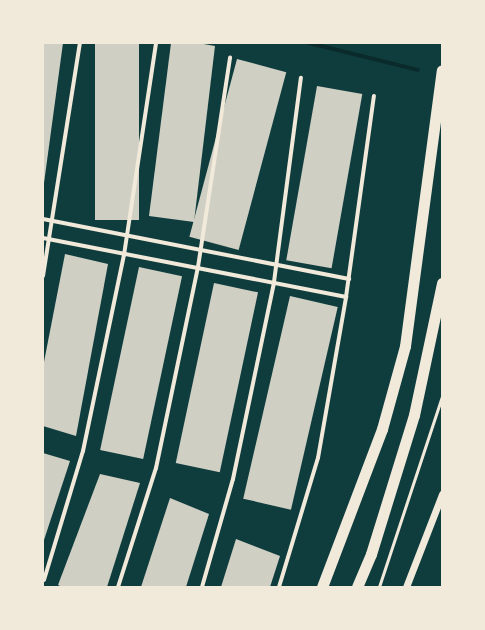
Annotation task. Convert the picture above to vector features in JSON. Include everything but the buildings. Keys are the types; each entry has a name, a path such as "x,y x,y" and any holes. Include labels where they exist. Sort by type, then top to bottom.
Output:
{"highway":[{"path":"322,587 382,429 405,346 442,70"},
{"path":"357,587 371,554 414,415 442,283"}],"street":[{"path":"43,276 50,240 80,43"},
{"path":"44,580 83,451 124,255 156,43"},
{"path":"118,587 156,468 198,267 230,57"},
{"path":"202,587 233,479 274,282 301,78"},
{"path":"279,587 318,458 349,279 374,96"},
{"path":"43,219 126,236 200,248 349,279"},
{"path":"43,238 124,255 198,267 346,297"},
{"path":"406,587 442,494"}],"path":[{"path":"379,587 442,396"}],"waterway":[{"path":"309,43 418,70"}]}
